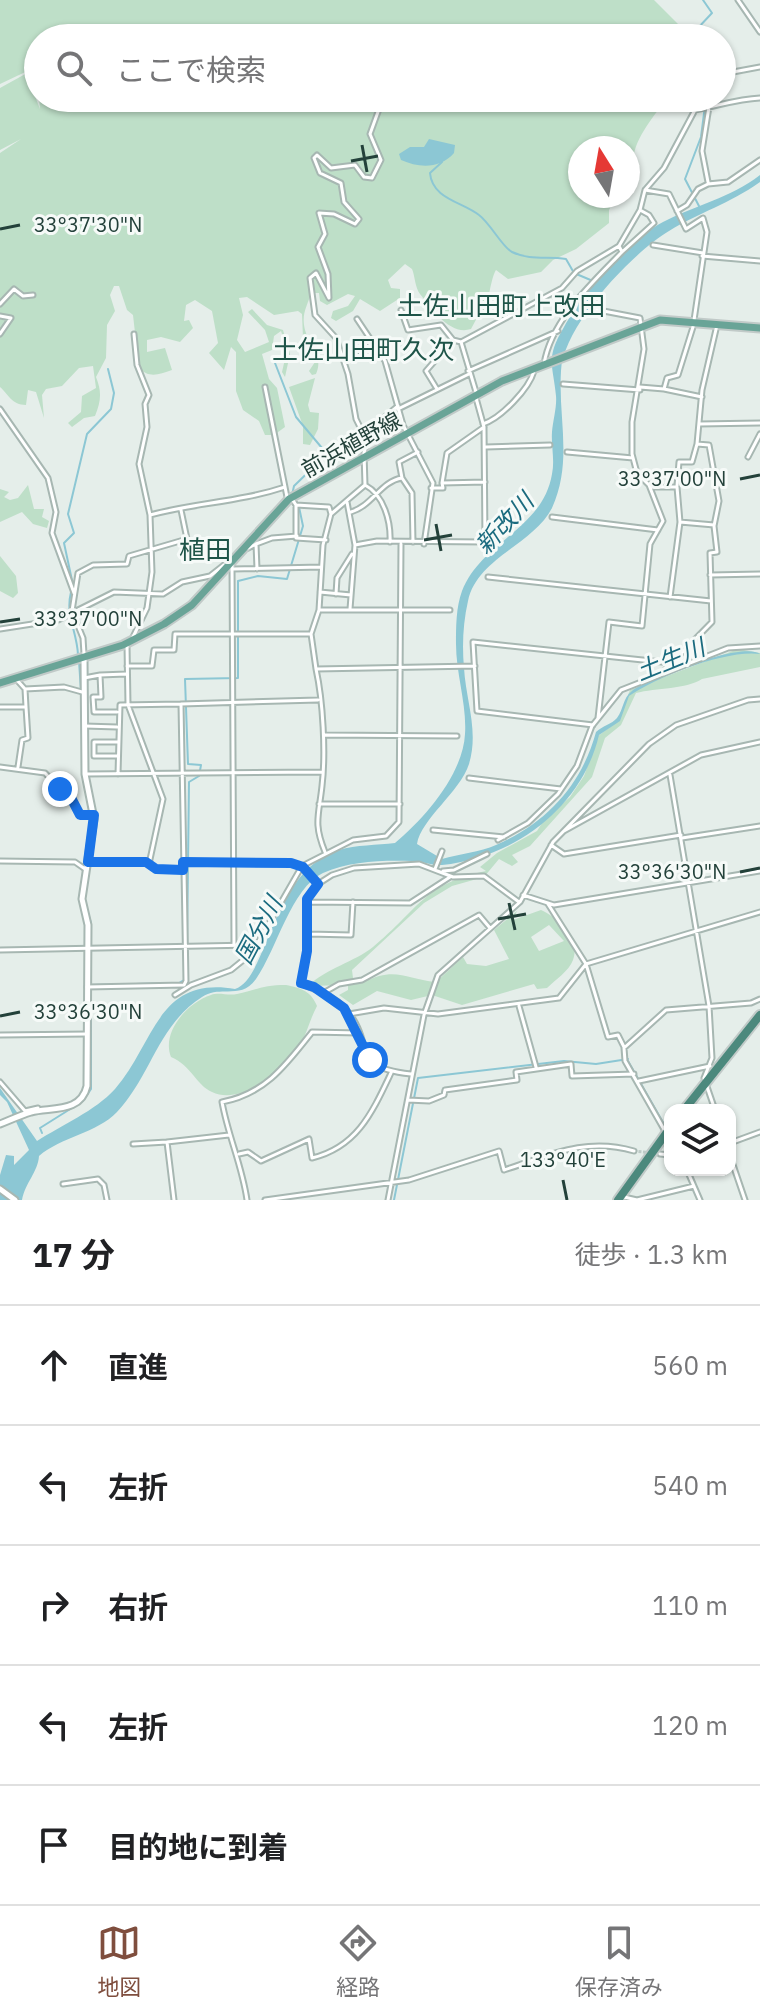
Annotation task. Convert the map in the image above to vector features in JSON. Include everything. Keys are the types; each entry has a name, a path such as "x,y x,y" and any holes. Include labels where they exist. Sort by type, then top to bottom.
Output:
{"highway":[{"path":"707,1085 760,1015"},
{"path":"692,1104 760,1021"},
{"path":"620,1199 664,1141"}],"main road":[{"name":"前浜植野線","path":"0,683 129,643 181,613 233,565 245,547 292,501 406,434 535,368 669,319 760,327"}],"street":[{"path":"738,0 760,32"},
{"path":"736,71 760,67"},
{"path":"736,99 760,98"},
{"path":"331,514 365,485 367,441 356,419 336,338 315,315 310,278 318,275 329,298 328,274 318,247 325,234 319,213 334,214 355,224 359,219 344,202 341,183 320,173 314,158 317,155 331,168 355,165 364,177 375,176 381,160 370,134 378,112"},
{"path":"401,310 408,330 441,325 453,340 461,342 562,288 577,271 619,246 640,210 645,190 664,168 694,112"},
{"path":"708,112 702,151 708,184"},
{"path":"677,211 708,184 728,182 760,160"},
{"path":"645,190 669,194 685,227 703,218 707,232 694,321 678,375 667,378 664,389"},
{"path":"546,364 558,331 584,294 622,252 654,223 649,215 640,210"},
{"path":"653,245 760,261"},
{"path":"619,246 622,252"},
{"path":"0,304 14,289 23,296 33,295"},
{"path":"593,309 640,318 644,349 640,389 632,422 633,458 639,476 650,487 663,523 650,544 642,626 609,622 598,718"},
{"path":"0,316 11,318 0,334"},
{"path":"357,319 385,361 406,434 430,473 424,544"},
{"path":"670,597 680,522 677,487 679,462 692,462 718,324"},
{"path":"364,434 398,408 558,331"},
{"path":"134,334 137,365 149,395 145,404 146,436 139,464 150,515 150,595 129,643 126,674 128,705 163,799 149,864"},
{"path":"437,389 426,371 453,340"},
{"path":"355,545 485,542 483,426 461,342"},
{"path":"342,357 374,344"},
{"path":"431,488 443,488 447,453 498,415 532,380 535,368"},
{"path":"563,384 664,389 702,397"},
{"path":"265,387 285,487 292,501 296,538 326,540"},
{"path":"0,409 48,478 56,512 52,533 74,593"},
{"path":"699,424 760,423"},
{"path":"748,457 760,434"},
{"path":"663,672 711,625 710,553 717,552 714,525 719,501 709,445 697,444"},
{"path":"484,447 550,445"},
{"path":"413,543 412,493 402,478 399,462 418,452"},
{"path":"567,452 633,458"},
{"path":"349,512 365,508 395,479 402,478"},
{"path":"442,483 485,482"},
{"path":"365,485 378,495 391,525 390,542"},
{"path":"150,515 170,508 181,510 237,497 249,499 285,487"},
{"path":"650,487 677,487"},
{"path":"292,501 329,507 331,514 321,567 319,610 311,634 323,735 315,823 325,852"},
{"path":"347,502 355,545 350,610"},
{"path":"2,1123 23,1115 64,1109 84,1096 87,1086 88,919 82,899 94,815 85,774 83,638 73,614 78,573 84,567 127,564 129,556 151,552 189,538 181,510"},
{"path":"552,517 658,530"},
{"path":"680,522 714,525"},
{"path":"245,547 272,538 297,536"},
{"path":"256,544 257,569"},
{"path":"175,995 243,962 261,940 303,866 325,852 341,849 353,840 391,833 399,822 401,544"},
{"path":"336,594 337,578 353,553"},
{"path":"0,629 45,623 73,614 114,592 163,594 182,582 210,576 233,565 257,569 321,567"},
{"path":"233,565 234,944"},
{"path":"710,575 760,574"},
{"path":"488,577 711,601"},
{"path":"320,592 351,595"},
{"path":"319,610 450,610"},
{"path":"126,666 152,666 154,650 174,650 175,634 311,634"},
{"path":"593,725 477,711 473,642 671,663"},
{"path":"498,840 540,813 561,789 583,755 593,725 621,690 728,648 760,646"},
{"path":"316,669 475,666"},
{"path":"84,678 126,674"},
{"path":"100,675 101,697 93,697 94,712 119,712"},
{"path":"16,679 25,689 28,738 22,740 18,767"},
{"path":"25,689 64,687 82,692"},
{"path":"388,1200 411,1100 424,1015 438,975 519,902 558,835 665,731 736,704 760,699"},
{"path":"118,774 120,705 319,700"},
{"path":"87,987 184,985 185,793 181,704"},
{"path":"0,707 26,707"},
{"path":"85,726 118,727"},
{"path":"323,735 457,736"},
{"path":"118,742 94,742 94,756 118,756"},
{"path":"558,835 701,755 760,742"},
{"path":"0,767 18,767 49,776 60,789 67,790 80,815 94,815"},
{"path":"85,774 322,772"},
{"path":"670,775 709,1005 710,1066 704,1078 715,1104"},
{"path":"469,778 561,789"},
{"path":"318,804 400,804"},
{"path":"551,845 564,854 760,826"},
{"path":"433,830 506,837"},
{"path":"437,870 442,851"},
{"path":"413,1074 391,1073 374,1065 349,1014 323,993 301,983 307,902 318,884 332,875 366,867 411,864 454,870 487,854"},
{"path":"0,861 75,862 86,866 149,864 156,869 183,870"},
{"path":"183,862 303,866 318,884"},
{"path":"437,870 450,877 484,876 519,902"},
{"path":"523,895 548,904 760,871"},
{"path":"307,902 410,903 450,877"},
{"path":"307,934 351,935 353,902"},
{"path":"548,904 586,964 608,1037 618,1035 625,1061 664,1125"},
{"path":"349,1014 384,1008 424,1015 519,1005 564,995 586,964 760,912"},
{"path":"323,993 339,984 362,980 479,915 490,928"},
{"path":"0,950 252,945 261,940"},
{"path":"623,1049 666,1010 751,1003 760,999"},
{"path":"519,1005 536,1067"},
{"path":"247,1200 239,1154 229,1135 222,1102 246,1096 267,1084 312,1032 359,1033"},
{"path":"0,1035 87,1034"},
{"path":"411,1100 429,1101 444,1095 445,1090 517,1080 516,1072 536,1067 571,1064 572,1076 583,1077 634,1074"},
{"path":"638,1081 710,1066"},
{"path":"239,1154 248,1152 261,1161 309,1139 312,1158 333,1153 363,1124 391,1073"},
{"path":"0,1082 25,1111 60,1108 84,1096"},
{"path":"736,1141 760,1132"},
{"path":"133,1144 229,1135"},
{"path":"167,1142 174,1200"},
{"path":"265,1200 394,1183 499,1151 504,1170 586,1145 601,1143 634,1151"},
{"path":"660,1154 664,1154"},
{"path":"736,1174 745,1200"},
{"path":"690,1176 700,1200"},
{"path":"63,1184 98,1179 104,1185 107,1200"},
{"path":"620,1199 637,1200 694,1186"},
{"path":"0,1189 15,1200"}],"green space":[{"path":"0,0 654,0 678,24 24,24 24,73 0,84"},
{"path":"24,75 24,112 657,112 640,137 568,136 568,208 610,208 609,223 576,249 553,260 541,272 508,279 496,270 486,312 479,314 471,329 456,329 442,320 420,294 412,269 405,264 388,280 391,288 400,289 400,298 380,311 360,299 353,311 336,321 331,318 333,311 348,306 355,296 348,294 327,305 320,301 319,293 311,293 304,319 305,330 318,362 316,374 312,375 309,371 315,362 303,338 302,314 298,311 274,315 247,297 239,298 243,315 237,340 245,352 269,342 265,330 248,312 252,309 267,325 283,330 290,354 285,377 282,372 287,350 281,331 274,336 272,350 262,354 269,379 277,388 285,427 274,435 265,435 259,421 243,410 236,391 236,352 231,347 224,370 209,353 218,343 212,311 195,300 186,305 184,321 189,320 193,328 180,342 161,337 147,340 147,352 165,348 172,370 151,375 139,368 133,315 127,310 119,286 114,286 110,295 115,311 107,325 106,358 96,377 100,392 95,416 84,418 72,427 68,423 81,412 82,396 96,388 93,366 79,368 62,386 46,389 42,395 44,418 36,392 28,390 26,405 21,405 0,387 0,153 21,139 0,150 0,88"},
{"path":"315,378 308,405 310,412 319,413 318,429 310,445 303,444 303,426 289,387"},
{"path":"28,485 34,509 44,509 42,517 49,521 47,528 33,524 22,512 0,522 0,489 9,492 4,497 10,500 18,498"},
{"path":"0,556 16,576 18,593 13,598 0,591"},
{"path":"738,649 760,653 760,667 702,679 680,687 636,693 621,725 605,738 592,777 530,846 512,855 518,862 512,866 499,859 484,877 452,886 424,903 352,970 353,978 364,982 392,974 436,982 463,957 467,964 486,966 509,959 494,930 517,911 513,920 541,910 560,923 574,944 573,960 562,975 547,988 537,989 534,984 462,1005 432,995 411,1000 377,991 353,1005 339,995 348,990 348,985 308,986 373,947 435,891 465,876 486,871 480,867 497,853 537,831 544,820 570,797 584,776 598,736 618,721 630,690","holes":["549,925 564,941 539,951 531,937"]},
{"path":"286,985 305,991 317,1006 293,1055 262,1083 236,1094 212,1092 171,1057 169,1047 173,1028 194,1004 214,994 234,994"}],"water":[{"path":"429,139 455,145 454,153 442,162 429,166 401,160 399,154 410,147 424,147"},
{"path":"760,175 760,182 748,190 654,241 602,292 574,333 561,371 563,457 558,491 544,521 494,562 473,586 466,609 463,643 472,752 458,785 426,825 417,844 442,859 490,847 514,836 560,800 582,768 596,732 617,718 626,697 632,691 676,670 717,656 750,651 760,654 729,656 692,666 629,696 620,721 599,735 578,785 542,824 520,839 469,860 438,865 412,861 367,862 323,873 312,881 293,905 264,966 250,986 237,991 209,993 187,1009 165,1036 129,1098 117,1112 99,1125 39,1156 22,1200 0,1200 0,1175 6,1155 14,1156 14,1165 29,1150 7,1102 0,1095 0,1088 37,1141 88,1111 115,1089 173,1003 189,993 209,988 235,989 246,981 256,966 285,901 298,879 316,862 346,848 395,843 430,808 450,779 463,749 464,712 456,644 462,591 483,559 537,508 546,493 553,469 552,432 556,400 552,354 558,338 595,284 636,241 663,222 725,195"}],"waterway":[{"path":"702,24 712,13 703,0"},
{"path":"700,208 685,179 701,137 704,112"},
{"path":"442,162 430,173 436,189 479,215 508,250 526,256 566,259 574,273 600,284"},
{"path":"275,363 296,417 327,454 294,486 292,495"},
{"path":"73,585 64,543 74,533 68,514 87,434 111,409 114,393 108,369"},
{"path":"187,946 189,782 199,776 201,765 188,764 185,679 238,678 238,581 258,576 287,579 303,526 299,507"},
{"path":"71,592 69,609 78,655"},
{"path":"79,661 82,706"},
{"path":"668,839 752,826"},
{"path":"564,856 590,851"},
{"path":"42,1133 40,1128 83,1101 91,1089 91,923 87,910"},
{"path":"90,989 92,985 179,983 184,980"},
{"path":"749,1002 760,997"},
{"path":"666,1009 723,1004"},
{"path":"624,1056 622,1047 661,1013"},
{"path":"394,1200 418,1078 564,1061 596,1064 628,1059"},
{"path":"628,1061 664,1124"},
{"path":"692,1176 702,1200"}],"tunnel":[{"path":"634,1151 652,1153"}],"district":[{"name":"土佐山田町上改田","path":"501,305"},
{"name":"土佐山田町久次","path":"363,349"},
{"name":"植田","path":"205,549"}],"route":[{"path":"60,789 67,790 80,815 94,815 94,835 88,862 146,862 156,869 183,870 183,862 291,863 303,867 318,884 307,899 307,951 301,983 339,1002 354,1022 370,1060"}],"water label":[{"name":"新改川","path":"504,523"},
{"name":"土生川","path":"670,659"},
{"name":"国分川","path":"258,930"}]}
